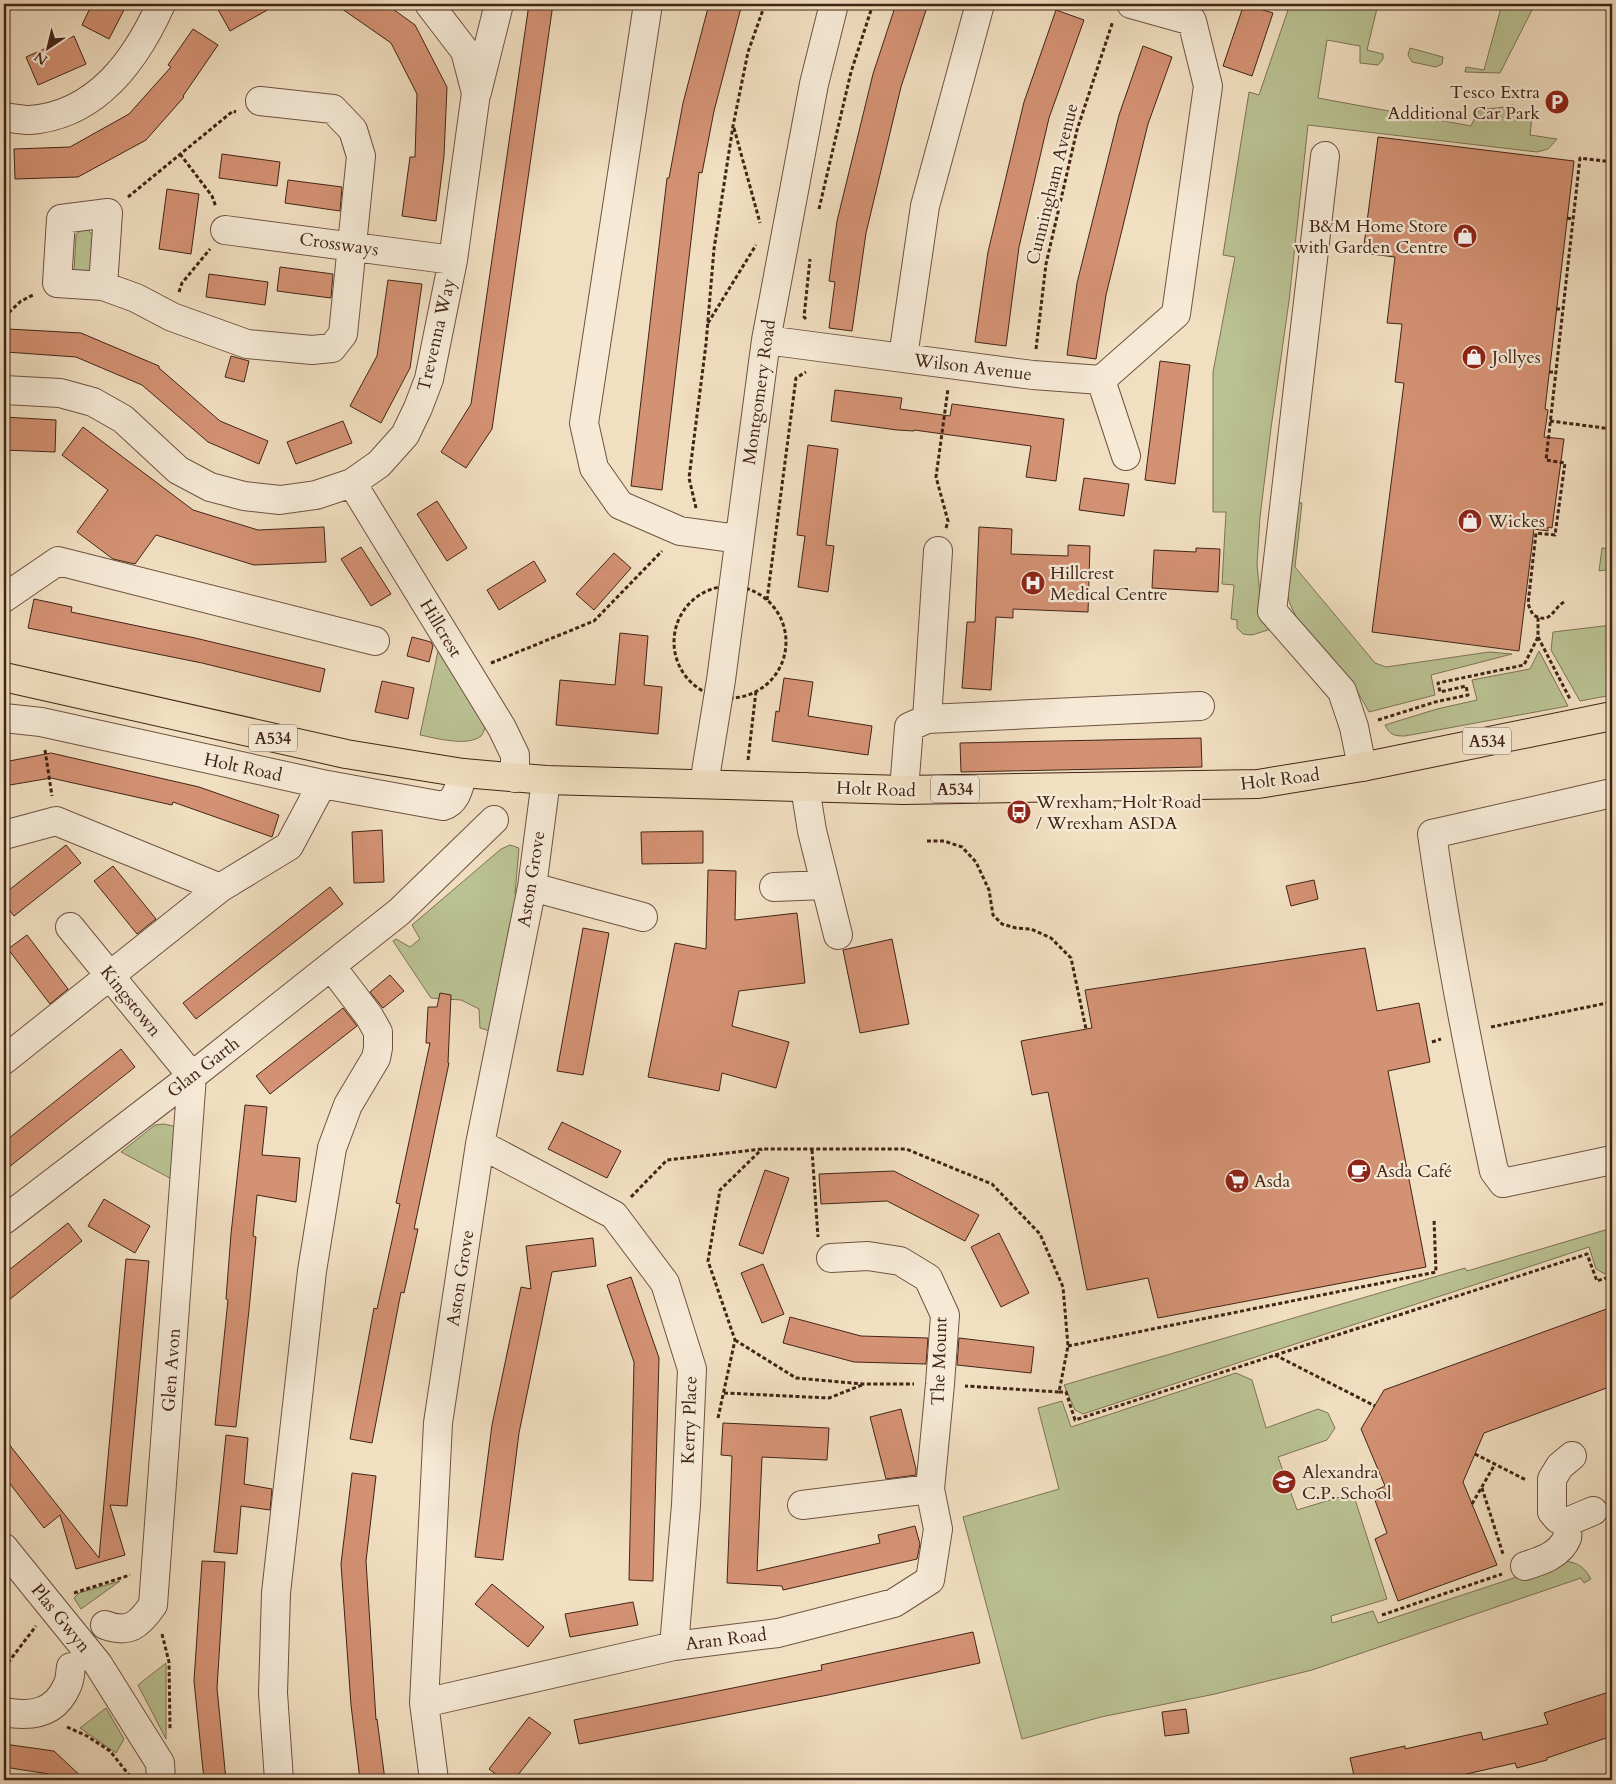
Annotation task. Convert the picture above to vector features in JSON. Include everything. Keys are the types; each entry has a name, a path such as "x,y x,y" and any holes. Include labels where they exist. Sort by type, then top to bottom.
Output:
{"main road":[{"name":"Holt Road","path":"4,677 346,754 463,774 546,780 904,790 1258,784 1362,766 1612,716"}],"street":[{"path":"4,117 29,120 55,116 79,107 101,91 135,54 153,23 161,4"},
{"name":"Trevenna Way","path":"4,390 60,393 93,402 123,419 178,470 210,487 244,496 280,500 316,495 352,483 379,464 405,434 429,380 453,260 476,93 465,51 429,4"},
{"path":"476,93 499,4"},
{"path":"648,4 584,423 594,468 620,505 692,533 739,539"},
{"name":"Montgomery Road","path":"704,784 721,680 766,340 812,94 834,4"},
{"path":"902,357 925,206 980,4"},
{"path":"1123,8 1192,21 1208,86 1176,314 1101,380 1126,456"},
{"path":"103,286 108,213 61,219 57,283 103,286 136,298 172,317 247,344 312,350 332,348 343,334 361,156 353,130 333,109 260,101"},
{"path":"1325,156 1272,611 1342,691 1354,727 1362,766"},
{"name":"Crossways","path":"225,230 453,260"},
{"name":"Wilson Avenue","path":"766,340 1033,375 1101,380"},
{"name":"Hillcrest","path":"352,483 502,728 515,755 515,778"},
{"path":"927,719 938,551"},
{"path":"4,598 58,561 375,641"},
{"path":"904,790 909,726 927,719 1200,706"},
{"name":"Holt Road","path":"4,718 41,722 322,784 443,806 450,804 455,798 463,774"},
{"name":"Aston Grove","path":"434,1780 424,1704 438,1422 480,1144 532,887 546,780"},
{"path":"4,1060 220,888 289,846 322,784"},
{"path":"805,787 812,830 838,935"},
{"path":"1612,793 1432,834 1465,1032 1494,1171 1503,1183 1612,1160"},
{"name":"Glan Garth","path":"4,1220 192,1076 399,912 494,820"},
{"path":"4,835 56,821 220,888"},
{"path":"774,887 826,885"},
{"path":"532,887 643,917"},
{"name":"Kingstown","path":"70,927 192,1076"},
{"path":"279,1780 273,1692 276,1593 312,1271 332,1148 348,1106 376,1058 378,1048 378,1032 369,1016 331,966"},
{"name":"Glen Avon","path":"153,1605 192,1076"},
{"name":"Kerry Place","path":"480,1144 614,1215 665,1283 692,1369 686,1505 674,1646"},
{"name":"The Mount","path":"831,1258 868,1256 900,1261 928,1278 944,1315 940,1384 930,1489"},
{"path":"1572,1456 1560,1466 1552,1479 1552,1512 1558,1519 1567,1522 1593,1511"},
{"path":"802,1505 930,1489"},
{"name":"Aran Road","path":"424,1704 674,1646 778,1633 894,1603 930,1580 938,1529 930,1489"},
{"path":"1513,1567 1543,1560 1560,1549 1567,1536 1567,1522"},
{"name":"Plas Gwyn","path":"4,1548 98,1664 160,1772"},
{"path":"104,1625 118,1630 132,1627 144,1617 153,1605"},
{"path":"4,1712 20,1715 41,1713 58,1701 68,1686 71,1667"}],"path":[{"path":"468,673 594,621 692,533 689,478 708,323 714,249 748,52 765,4"},
{"path":"818,215 851,72 872,4"},
{"name":"Cunningham Avenue","path":"1033,375 1046,264 1077,130 1123,8"},
{"path":"108,213 233,111 258,114 260,101"},
{"path":"734,126 760,225"},
{"path":"172,317 182,282 225,230 212,196 180,154"},
{"path":"1564,602 1549,617 1543,618 1530,611 1528,604 1536,533 1555,535 1556,514 1565,463 1546,460 1580,158 1612,162"},
{"path":"1567,218 1573,219"},
{"path":"708,323 758,242"},
{"path":"744,785 756,691 768,683 777,672 786,647 786,637 780,615 767,600 796,378 821,364 823,347 804,317 811,252"},
{"path":"4,317 21,301 57,283"},
{"path":"1556,309 1563,309"},
{"path":"938,551 948,521 936,477 954,364"},
{"path":"1549,372 1555,372"},
{"path":"1550,421 1612,429"},
{"path":"1354,727 1435,702 1468,695 1466,686 1440,692 1438,683 1524,665 1538,637 1538,617"},
{"path":"1538,637 1582,722"},
{"path":"41,722 56,821"},
{"path":"927,841 944,841 962,846 976,862 989,890 993,914 1002,924 1031,930 1051,938 1071,958 1086,1029"},
{"path":"1432,1042 1465,1032 1612,1002"},
{"path":"717,1421 735,1340 708,1261 720,1190 762,1149"},
{"path":"812,1150 818,1239 831,1258"},
{"path":"1068,1346 1436,1272 1434,1219"},
{"path":"1059,1392 1066,1392 1075,1420 1587,1254 1597,1281 1612,1276"},
{"path":"1274,1355 1375,1406"},
{"path":"724,1393 829,1398 863,1384"},
{"path":"1475,1454 1535,1484 1552,1479"},
{"path":"1472,1504 1495,1464"},
{"path":"1382,1615 1513,1567 1482,1488"},
{"path":"153,1605 169,1662 170,1748 160,1772"},
{"path":"64,1726 87,1736 110,1750 133,1780"}],"green space":[{"path":"1270,4 1378,4 1367,50 1383,54 1383,59 1378,65 1360,63 1360,46 1327,40 1318,98 1471,126 1479,109 1513,105 1523,114 1532,117 1530,135 1557,139 1548,149 1537,152 1308,125 1289,301 1260,517 1257,565 1260,595 1271,629 1252,635 1243,634 1237,628 1237,620 1231,619 1234,585 1222,584 1226,512 1213,512 1213,372 1235,257 1223,255 1249,92 1259,95 1288,10"},
{"path":"1502,4 1535,4 1500,73 1465,72 1466,67 1484,70"},
{"path":"1410,48 1443,57 1442,64 1436,67 1412,62 1408,55"},
{"path":"82,229 87,229 93,235 90,271 74,272 76,235"},
{"path":"1292,502 1302,503 1295,567 1375,663 1386,667 1489,652 1512,654 1431,675 1435,695 1369,712 1346,676 1298,620 1289,601 1286,565"},
{"path":"1602,548 1612,549 1612,569 1599,571"},
{"path":"1612,625 1612,695 1580,701 1551,650 1553,632"},
{"path":"440,642 486,725 482,735 475,739 451,741 420,735"},
{"path":"1539,651 1568,706 1405,736 1393,734 1385,725 1437,709 1477,700 1472,680 1530,669"},
{"path":"510,845 519,848 515,894 529,900 500,1034 480,1028 479,1009 461,1000 431,998 393,941 396,939 410,947 420,939 412,925 501,849"},
{"path":"155,1125 173,1126 179,1132 181,1184 121,1152"},
{"path":"1612,1228 1612,1272 1605,1274 1596,1269 1589,1247 1083,1414 1075,1410 1064,1385 1465,1268 1467,1271"},
{"path":"1236,1373 1252,1380 1266,1428 1318,1409 1328,1413 1335,1428 1327,1440 1278,1457 1297,1510 1353,1493 1387,1599 1331,1616 1332,1623 1373,1611 1378,1623 1565,1561 1581,1566 1591,1579 1584,1583 1581,1578 1312,1670 1215,1694 1101,1717 1022,1739 963,1517 1059,1489 1038,1408 1062,1401 1071,1427"},
{"path":"120,1581 81,1609 74,1598 79,1593"},
{"path":"166,1663 166,1739 138,1685"},
{"path":"106,1708 124,1739 116,1753 80,1728"}],"building":[{"path":"92,4 127,4 109,39 82,25"},
{"path":"215,4 278,4 230,31"},
{"path":"335,4 386,4 415,25 447,87 444,156 436,221 402,216 410,157 415,157 417,94 391,43"},
{"path":"529,4 553,4 492,429 466,468 441,452 471,404"},
{"path":"709,4 742,4 714,111 702,173 699,172 662,490 631,486 667,178 669,178 683,103"},
{"path":"896,4 928,4 901,87 866,233 852,331 829,328 835,282 829,281 837,221 873,74"},
{"path":"1244,4 1273,13 1252,76 1223,66"},
{"path":"1056,10 1084,20 1049,118 1019,247 1006,346 975,342 988,252 1024,102"},
{"path":"193,29 218,45 184,97 146,140 78,177 15,179 14,149 70,147 129,114 171,67 168,65"},
{"path":"74,36 86,64 38,85 26,57"},
{"path":"1143,46 1172,57 1148,124 1106,295 1096,359 1067,355 1077,283 1119,115"},
{"path":"1378,137 1574,161 1545,409 1548,410 1544,437 1564,439 1552,528 1548,527 1548,531 1534,529 1519,651 1372,632 1404,383 1395,382 1402,324 1387,323 1395,257 1363,253"},
{"path":"222,154 280,162 277,186 219,178"},
{"path":"288,180 342,187 340,211 285,203"},
{"path":"167,189 199,194 191,254 159,249"},
{"path":"280,267 333,274 331,298 277,291"},
{"path":"209,274 268,282 265,305 206,297"},
{"path":"388,280 422,284 410,368 381,423 350,406 377,356"},
{"path":"8,329 81,333 159,366 220,421 268,441 259,464 208,442 142,385 76,357 6,352"},
{"path":"231,356 249,361 244,382 225,377"},
{"path":"1160,361 1190,365 1175,484 1145,480"},
{"path":"835,390 902,398 900,409 950,416 952,404 1064,419 1056,481 1026,477 1031,446 831,421"},
{"path":"4,417 56,420 55,452 4,450"},
{"path":"343,421 352,443 296,464 287,442"},
{"path":"83,427 193,510 258,530 324,527 326,562 254,565 156,535 135,564 113,559 77,532 108,490 62,455"},
{"path":"808,445 838,449 826,545 834,546 828,592 798,587 805,536 797,535"},
{"path":"1084,478 1129,484 1124,516 1079,510"},
{"path":"437,501 467,548 447,561 417,514"},
{"name":"Hillcrest Medical Centre","path":"979,527 1012,529 1011,554 1068,556 1068,545 1090,546 1088,612 1013,609 1013,618 996,617 991,690 962,688 967,622 975,622"},
{"path":"361,547 391,594 371,606 341,559"},
{"path":"1196,548 1220,549 1218,592 1152,588 1154,550 1196,552"},
{"path":"614,553 631,568 594,610 576,594"},
{"path":"534,561 546,581 499,610 487,590"},
{"path":"34,599 72,607 71,612 195,638 325,669 320,692 202,663 28,628"},
{"path":"620,633 648,636 644,685 662,687 658,734 556,725 560,680 615,685"},
{"path":"412,637 431,642 433,646 429,662 407,656"},
{"path":"784,678 813,682 808,716 872,726 868,755 772,741 776,711 779,712"},
{"path":"382,681 414,688 408,719 375,712"},
{"path":"1201,738 1202,767 961,772 960,743"},
{"path":"51,753 199,787 279,815 272,837 173,802 172,805 51,778 4,786 4,762"},
{"path":"382,830 384,882 354,883 352,832"},
{"path":"703,831 703,863 642,864 641,832"},
{"path":"66,845 81,863 14,916 4,903 4,894"},
{"path":"113,866 156,919 137,934 94,881"},
{"path":"708,870 736,871 735,920 797,913 805,983 739,991 732,1026 789,1042 776,1088 722,1073 719,1091 648,1077 675,943 706,949"},
{"path":"1314,880 1318,899 1291,906 1286,886"},
{"path":"330,887 343,904 196,1019 183,1003"},
{"path":"583,928 609,933 583,1075 557,1071"},
{"path":"27,935 68,989 50,1004 8,949"},
{"path":"892,939 909,1024 860,1033 843,950"},
{"name":"Asda","path":"1365,948 1377,1011 1419,1003 1430,1062 1388,1071 1426,1267 1158,1318 1148,1278 1087,1290 1048,1092 1032,1095 1021,1041 1092,1028 1085,990"},
{"path":"390,975 404,991 383,1008 370,992"},
{"path":"440,993 451,995 449,1063 414,1229 418,1229 404,1293 401,1292 372,1443 350,1439 374,1308 377,1309 400,1204 396,1203 430,1043 426,1043 428,1007 437,1007"},
{"path":"343,1008 357,1026 270,1094 256,1076"},
{"path":"121,1049 135,1067 4,1171 4,1142"},
{"path":"245,1105 267,1107 262,1155 300,1158 296,1202 257,1195 253,1236 256,1237 236,1427 215,1425 228,1300 226,1299 231,1234"},
{"path":"562,1122 621,1151 607,1178 548,1149"},
{"path":"765,1170 789,1178 763,1254 739,1245"},
{"path":"894,1171 979,1215 965,1241 887,1201 821,1204 819,1174"},
{"path":"104,1199 150,1226 135,1253 88,1226"},
{"path":"68,1223 82,1241 4,1304 4,1274"},
{"path":"999,1233 1029,1293 1001,1307 971,1247"},
{"path":"593,1238 596,1266 552,1272 519,1433 503,1560 475,1557 492,1425 521,1287 531,1289 526,1246"},
{"path":"126,1259 149,1261 127,1506 110,1505 125,1555 76,1569 60,1515 44,1528 4,1476 4,1438 99,1558"},
{"path":"763,1264 784,1314 762,1323 741,1273"},
{"path":"631,1277 659,1358 653,1581 629,1580 634,1362 607,1285"},
{"path":"1612,1307 1612,1386 1484,1433 1463,1482 1497,1565 1398,1601 1375,1539 1387,1533 1372,1492 1385,1486 1361,1429 1384,1390"},
{"path":"790,1317 861,1336 928,1338 926,1364 854,1362 783,1343"},
{"path":"959,1338 1034,1347 1031,1373 957,1365"},
{"path":"901,1409 916,1475 886,1479 870,1417"},
{"path":"723,1423 829,1428 827,1460 762,1457 757,1571 880,1543 878,1535 915,1526 920,1544 917,1559 783,1590 782,1586 727,1583 732,1456 721,1455"},
{"path":"226,1435 248,1438 244,1484 272,1489 270,1510 241,1506 237,1554 214,1552"},
{"path":"352,1473 376,1476 366,1561 376,1720 385,1780 360,1780 351,1705 341,1564"},
{"path":"202,1561 225,1562 217,1688 226,1780 204,1780 194,1681"},
{"path":"492,1584 544,1627 528,1647 475,1604"},
{"path":"633,1602 638,1625 570,1637 565,1614"},
{"path":"973,1632 980,1663 579,1744 574,1720 822,1670 821,1665"},
{"path":"1612,1691 1612,1736 1547,1758 1547,1760 1517,1768 1515,1763 1440,1780 1355,1780 1350,1758 1405,1746 1405,1749 1481,1732 1483,1740 1548,1724 1544,1713"},
{"path":"1186,1709 1189,1733 1165,1736 1162,1712"},
{"path":"529,1717 551,1733 514,1780 503,1780 489,1769"},
{"path":"4,1744 54,1751 85,1780 55,1780 49,1774 4,1767"}],"place":[{"name":"Tesco Extra Additional Car Park","path":"1557,102"},
{"name":"B&M Home Store with Garden Centre","path":"1465,236"},
{"name":"Jollyes","path":"1474,357"},
{"name":"Wickes","path":"1470,521"},
{"name":"Hillcrest Medical Centre","path":"1033,583"},
{"name":"Wrexham, Holt Road / Wrexham ASDA","path":"1019,812"},
{"name":"Asda Café","path":"1359,1171"},
{"name":"Asda","path":"1237,1181"},
{"name":"Alexandra C.P. School","path":"1284,1482"}]}
